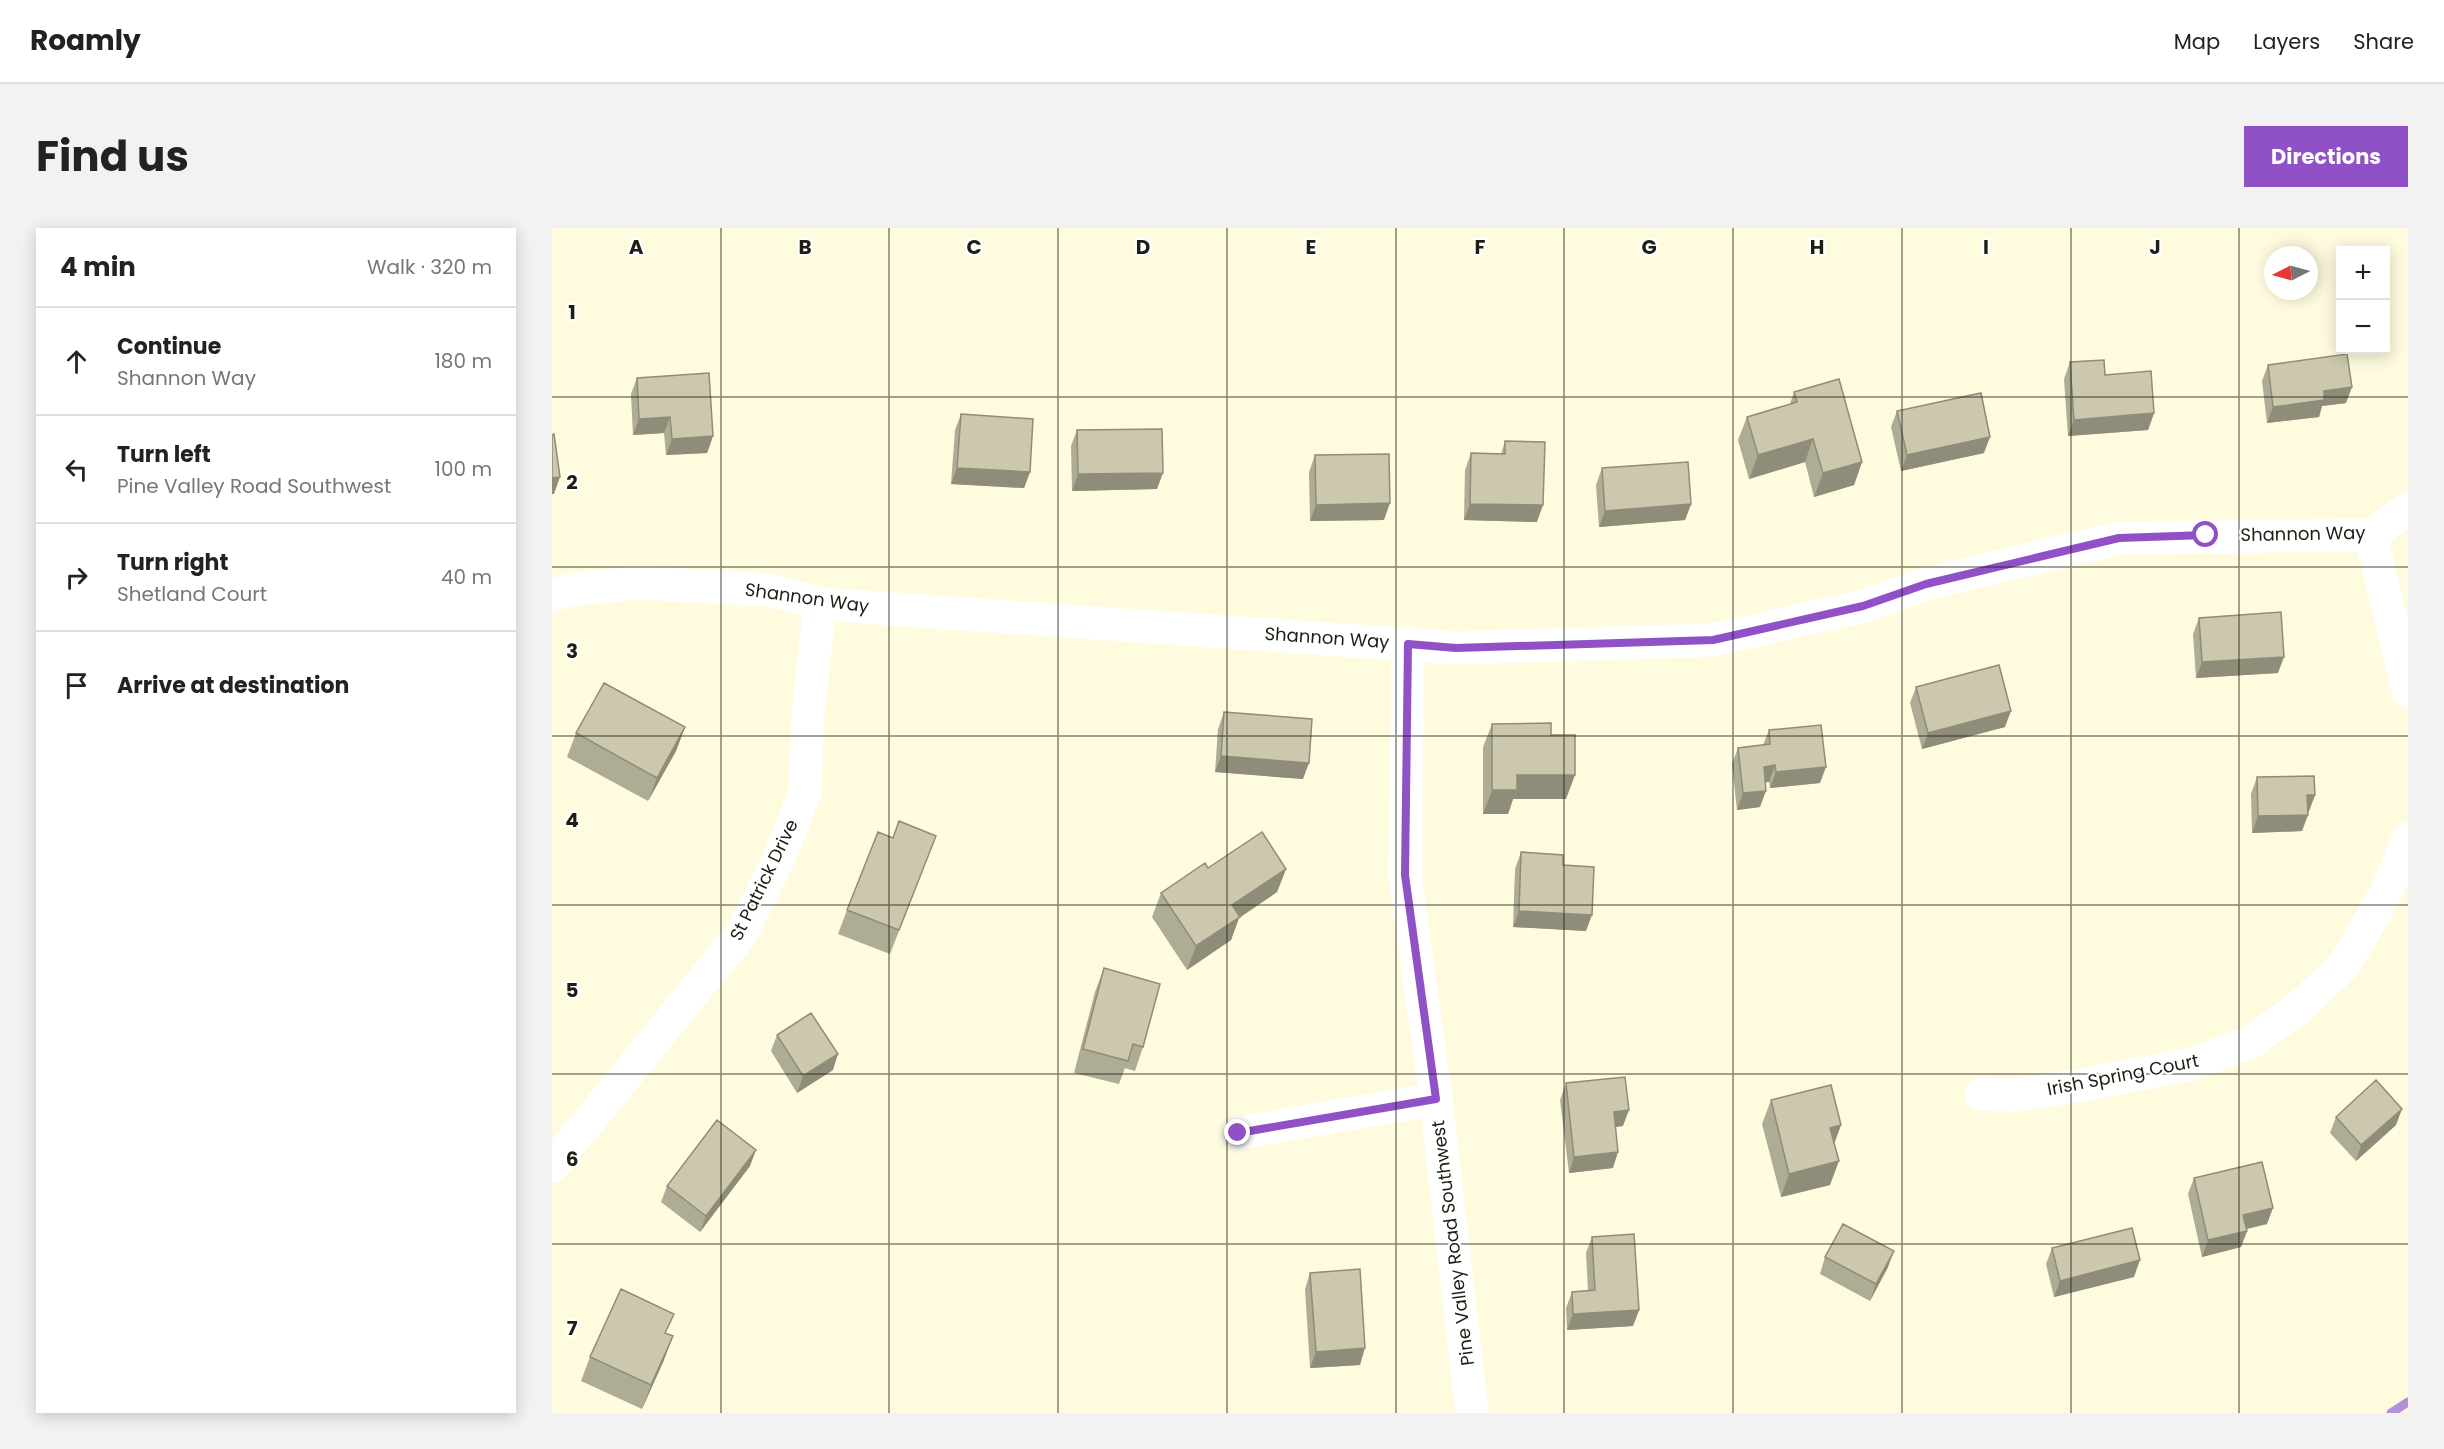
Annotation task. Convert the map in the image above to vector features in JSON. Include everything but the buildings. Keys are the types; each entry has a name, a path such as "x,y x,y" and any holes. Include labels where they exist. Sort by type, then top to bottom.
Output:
{"street":[{"name":"Shannon Way","path":"552,595 575,589 640,584 771,590 820,604 1456,648 1713,640 1863,606 1926,584 2119,538 2371,535 2408,509"},
{"path":"2371,535 2408,691"},
{"name":"St Patrick Drive","path":"552,1166 742,933 775,866 805,793 808,714 820,604"},
{"name":"Pine Valley Road Southwest","path":"1408,644 1405,875 1436,1099 1472,1413"},
{"name":"Irish Spring Court","path":"1981,1094 2016,1095 2192,1064 2251,1042 2301,1007 2345,964 2387,891 2408,839"},
{"path":"1238,1133 1436,1099"}],"waterway":[{"path":"2391,1413 2408,1402"}],"route":[{"path":"1238,1133 1436,1099 1405,875 1408,644 1456,648 1713,640 1863,606 1926,584 2119,538 2206,535"}]}
